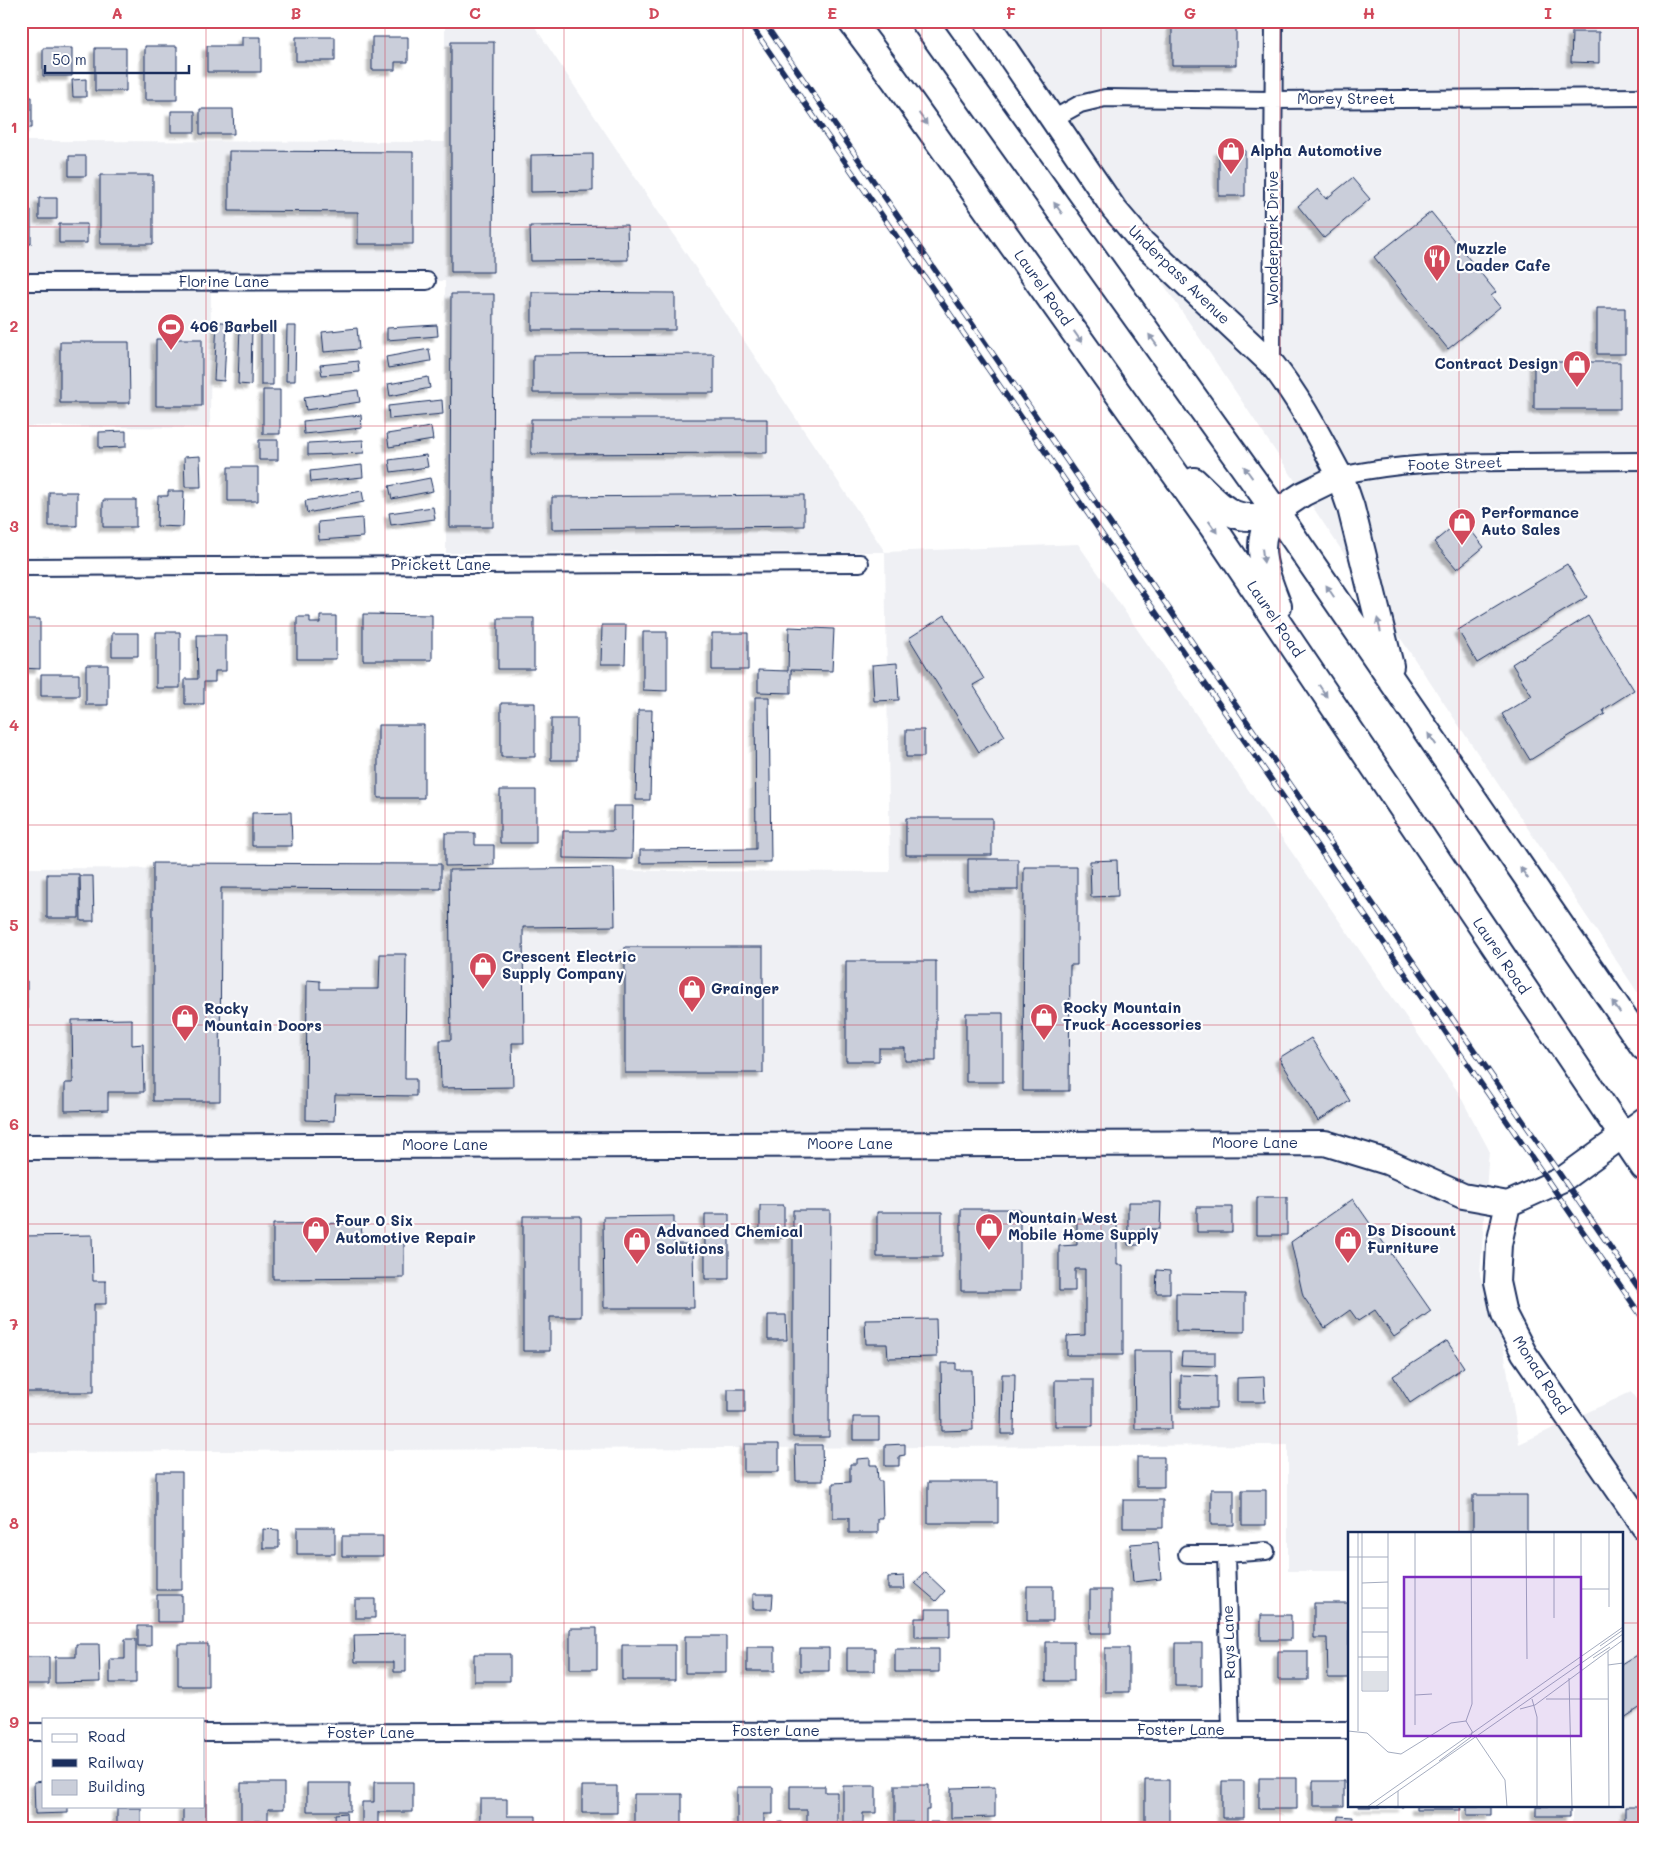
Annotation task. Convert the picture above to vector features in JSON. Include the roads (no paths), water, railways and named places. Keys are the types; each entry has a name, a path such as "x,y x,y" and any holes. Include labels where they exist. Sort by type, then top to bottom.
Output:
{"main road":[{"path":"851,21 895,80"},
{"path":"858,21 895,80"},
{"path":"924,21 1276,512 1644,1047"},
{"path":"940,21 963,75"},
{"name":"Laurel Road","path":"895,80 1213,527 1304,663 1632,1138 1644,1167"},
{"path":"1158,449 1224,509 1235,515 1250,518 1276,512"},
{"path":"1340,476 1352,508 1378,624 1397,688"},
{"path":"1276,512 1268,520 1263,532 1264,567 1276,600 1304,663"}],"street":[{"name":"Underpass Avenue","path":"986,21 1114,209 1130,229 1272,364 1302,405 1340,476"},
{"name":"Wonderpark Drive","path":"1272,364 1274,21"},
{"name":"Morey Street","path":"1053,119 1080,104 1098,99 1273,100 1644,97"},
{"name":"Florine Lane","path":"21,282 427,281"},
{"name":"Foote Street","path":"1276,512 1303,494 1340,476 1387,466 1452,463 1644,461"},
{"name":"Prickett Lane","path":"21,567 860,562"},
{"path":"1508,1204 1562,1179 1632,1138 1644,1120"},
{"name":"Moore Lane","path":"21,1147 1325,1142 1387,1162 1463,1196 1508,1204"},
{"name":"Monad Road","path":"1508,1204 1499,1244 1497,1282 1504,1314 1524,1353 1644,1527"},
{"path":"1187,1554 1266,1551"},
{"name":"Rays Lane","path":"1226,1554 1231,1730"},
{"name":"Foster Lane","path":"205,1733 1348,1730"},
{"path":"21,1732 42,1732"}],"railway":[{"path":"748,21 1644,1320"},
{"path":"763,21 1644,1296"}],"place":[{"name":"Alpha Automotive","path":"1231,175"},
{"name":"Muzzle Loader Cafe","path":"1437,282"},
{"name":"406 Barbell","path":"171,351"},
{"name":"Contract Design","path":"1577,388"},
{"name":"Performance Auto Sales","path":"1462,546"},
{"name":"Crescent Electric Supply Company","path":"483,990"},
{"name":"Grainger","path":"692,1013"},
{"name":"Rocky Mountain Truck Accessories","path":"1044,1041"},
{"name":"Rocky Mountain Doors","path":"185,1042"},
{"name":"Mountain West Mobile Home Supply","path":"989,1251"},
{"name":"Four 0 Six Automotive Repair","path":"316,1254"},
{"name":"Ds Discount Furniture","path":"1348,1264"},
{"name":"Advanced Chemical Solutions","path":"637,1265"}]}
